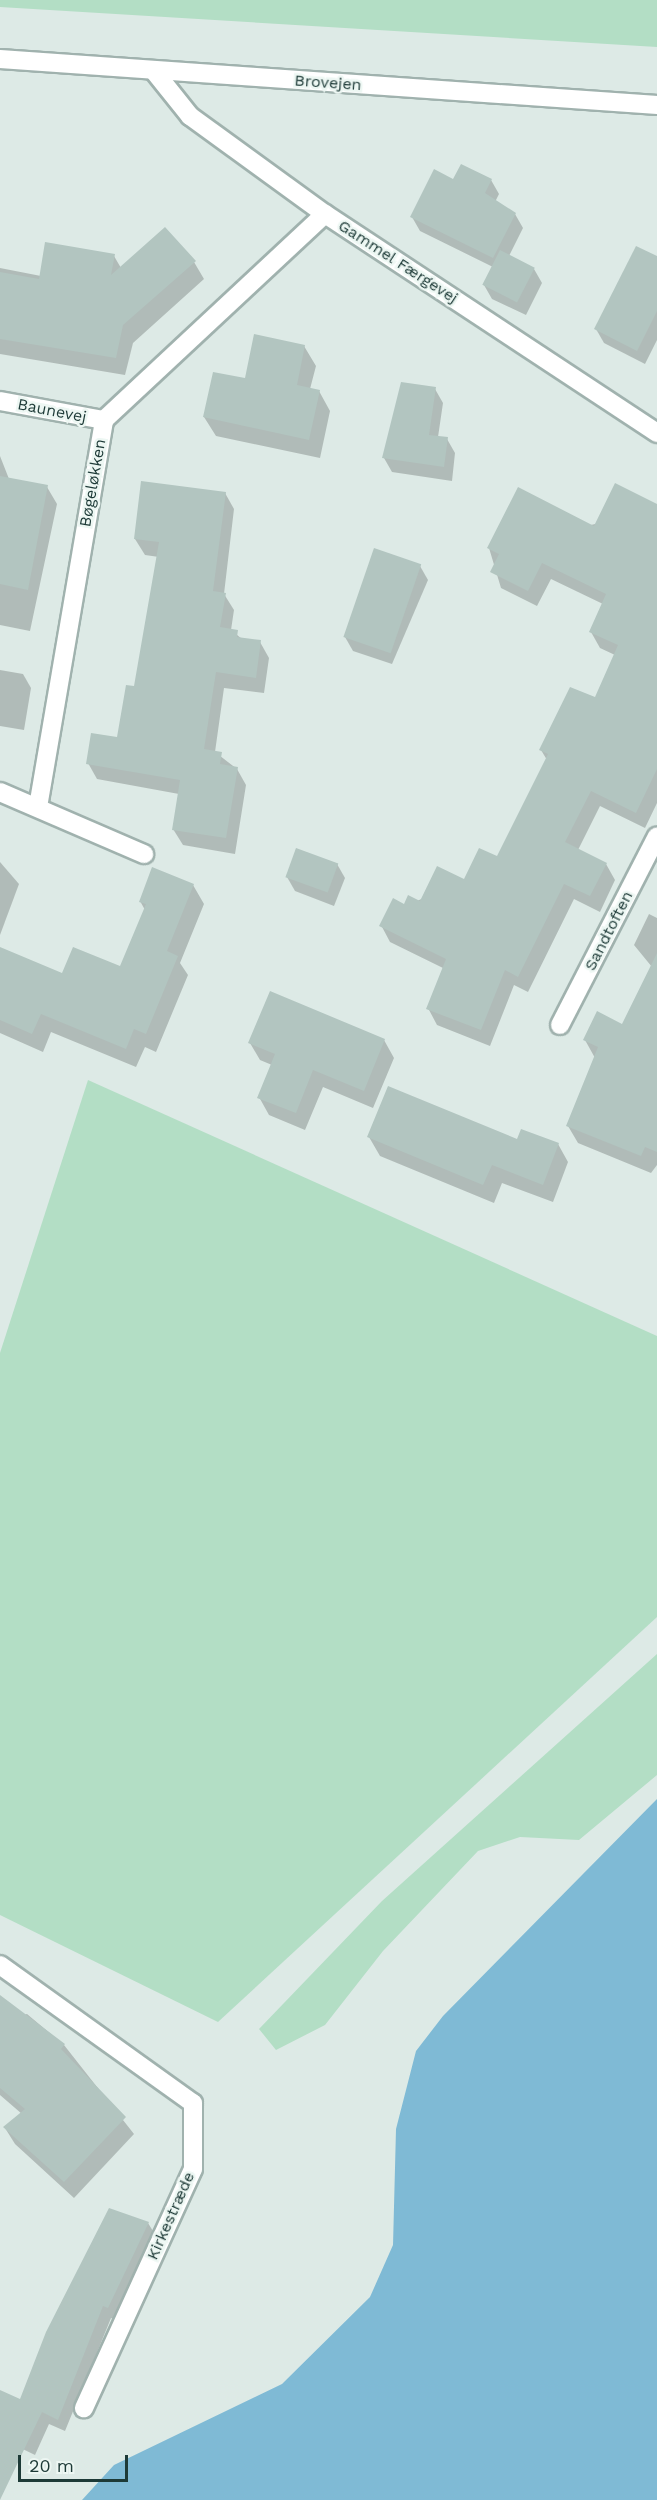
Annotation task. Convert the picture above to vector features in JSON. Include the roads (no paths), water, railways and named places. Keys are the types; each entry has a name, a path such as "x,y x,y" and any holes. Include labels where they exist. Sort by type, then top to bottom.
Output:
{"street":[{"name":"Brovejen","path":"0,59 657,105"},
{"name":"Gammel Færgevej","path":"154,71 190,116 325,214 657,433"},
{"name":"Bøgeløkken","path":"38,807 104,420 325,214"},
{"name":"Baunevej","path":"0,400 104,420"},
{"path":"0,792 144,854"},
{"name":"Sandtoften","path":"560,1025 657,836"},
{"name":"Kirkestræde","path":"0,1965 193,2103 193,2169 84,2408"}],"water":[{"path":"657,1799 657,2500 82,2500 114,2465 282,2384 370,2297 393,2245 396,2129 416,2051 443,2016"}]}
